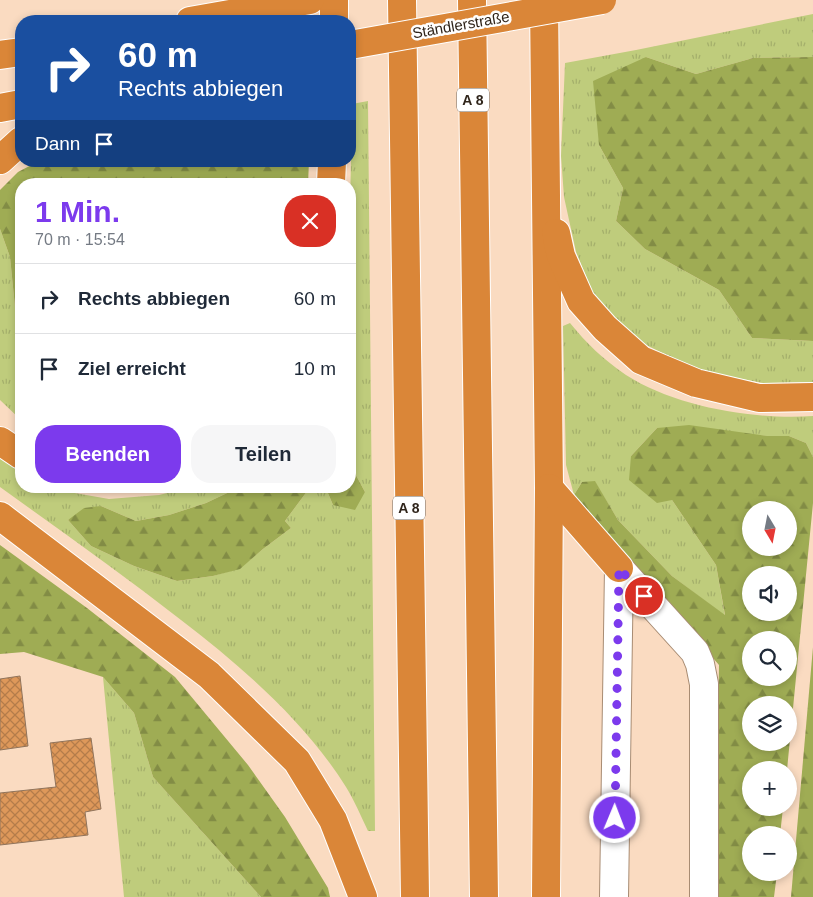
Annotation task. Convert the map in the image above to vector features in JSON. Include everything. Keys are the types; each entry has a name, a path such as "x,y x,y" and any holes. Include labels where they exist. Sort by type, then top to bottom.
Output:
{"highway":[{"path":"223,15 310,0"},
{"path":"334,0 334,15"},
{"name":"A 8","path":"402,0 415,897"},
{"name":"A 8","path":"472,0 484,897"},
{"path":"544,0 549,488 546,897"},
{"name":"Ständlerstraße","path":"356,44 602,0"},
{"path":"0,55 15,53"},
{"path":"0,108 15,105"},
{"path":"0,160 15,146"},
{"path":"547,196 561,256 581,301 605,328 641,360 696,383 759,398 813,397"},
{"path":"0,441 15,451"},
{"path":"549,488 619,568"},
{"path":"0,516 210,674 296,761 334,820 363,897"}],"lane":[{"path":"614,897 619,568"},
{"path":"619,568 695,652 700,664 704,684 704,897"}],"green space":[{"path":"813,14 813,57 753,58 696,74 646,57 599,145 623,188 616,221 645,249 719,290 752,338 813,341 813,382 763,383 700,371 644,344 612,318 593,293 576,252 564,197 561,156 565,63"},
{"path":"646,57 696,74 753,58 813,57 813,341 752,338 719,290 645,249 616,221 623,188 599,145 593,81"},
{"path":"368,101 375,831 368,831 346,787 329,763 311,739 271,696 227,656 159,603 0,487 0,458 15,468 15,493 75,493 109,499 167,493 227,493 206,503 169,515 136,521 101,506 68,520 91,546 134,566 177,581 213,576 240,568 291,528 285,521 306,493 328,493 333,505 365,492 356,475 356,178 351,178 351,167 356,167 356,103"},
{"path":"28,167 309,167 308,178 15,178 15,307 10,257 0,229 0,190 18,172"},
{"path":"0,229 10,257 15,307 15,414 0,400"},
{"path":"570,323 596,351 626,375 668,395 716,409 741,413 790,417 813,416 813,457 806,443 789,436 657,428 631,456 672,500 716,565 725,616 672,576 618,520 595,482 582,482 574,495 566,465 563,326"},
{"path":"689,425 767,436 789,436 806,443 813,457 813,503 797,667 797,631 742,631 742,686 795,686 794,696 742,696 742,751 789,751 788,761 742,761 742,816 782,816 781,826 742,826 742,881 776,881 774,897 715,897 719,665 574,495 582,482 595,481 618,520 672,576 725,615 716,565 672,500 657,503 629,480 631,456 657,428"},
{"path":"356,475 365,492 355,510 333,505 328,493 356,493"},
{"path":"227,493 306,493 285,521 291,528 240,569 213,576 177,581 134,566 91,546 68,520 84,508 101,506 136,521 169,515 206,503"},
{"path":"0,545 87,608 175,677 248,765 285,817 328,888 330,897 261,897 153,777 134,713 103,677 24,652 0,654"},
{"path":"813,647 813,897 791,897 792,881 797,881 797,829"},
{"path":"103,677 134,713 153,777 261,897 124,897"}],"building":[{"path":"20,676 28,746 0,750 0,679"},
{"path":"91,738 101,809 85,812 88,835 0,845 0,793 56,787 50,743"}],"route":[{"path":"615,818 619,568 644,596"}]}
